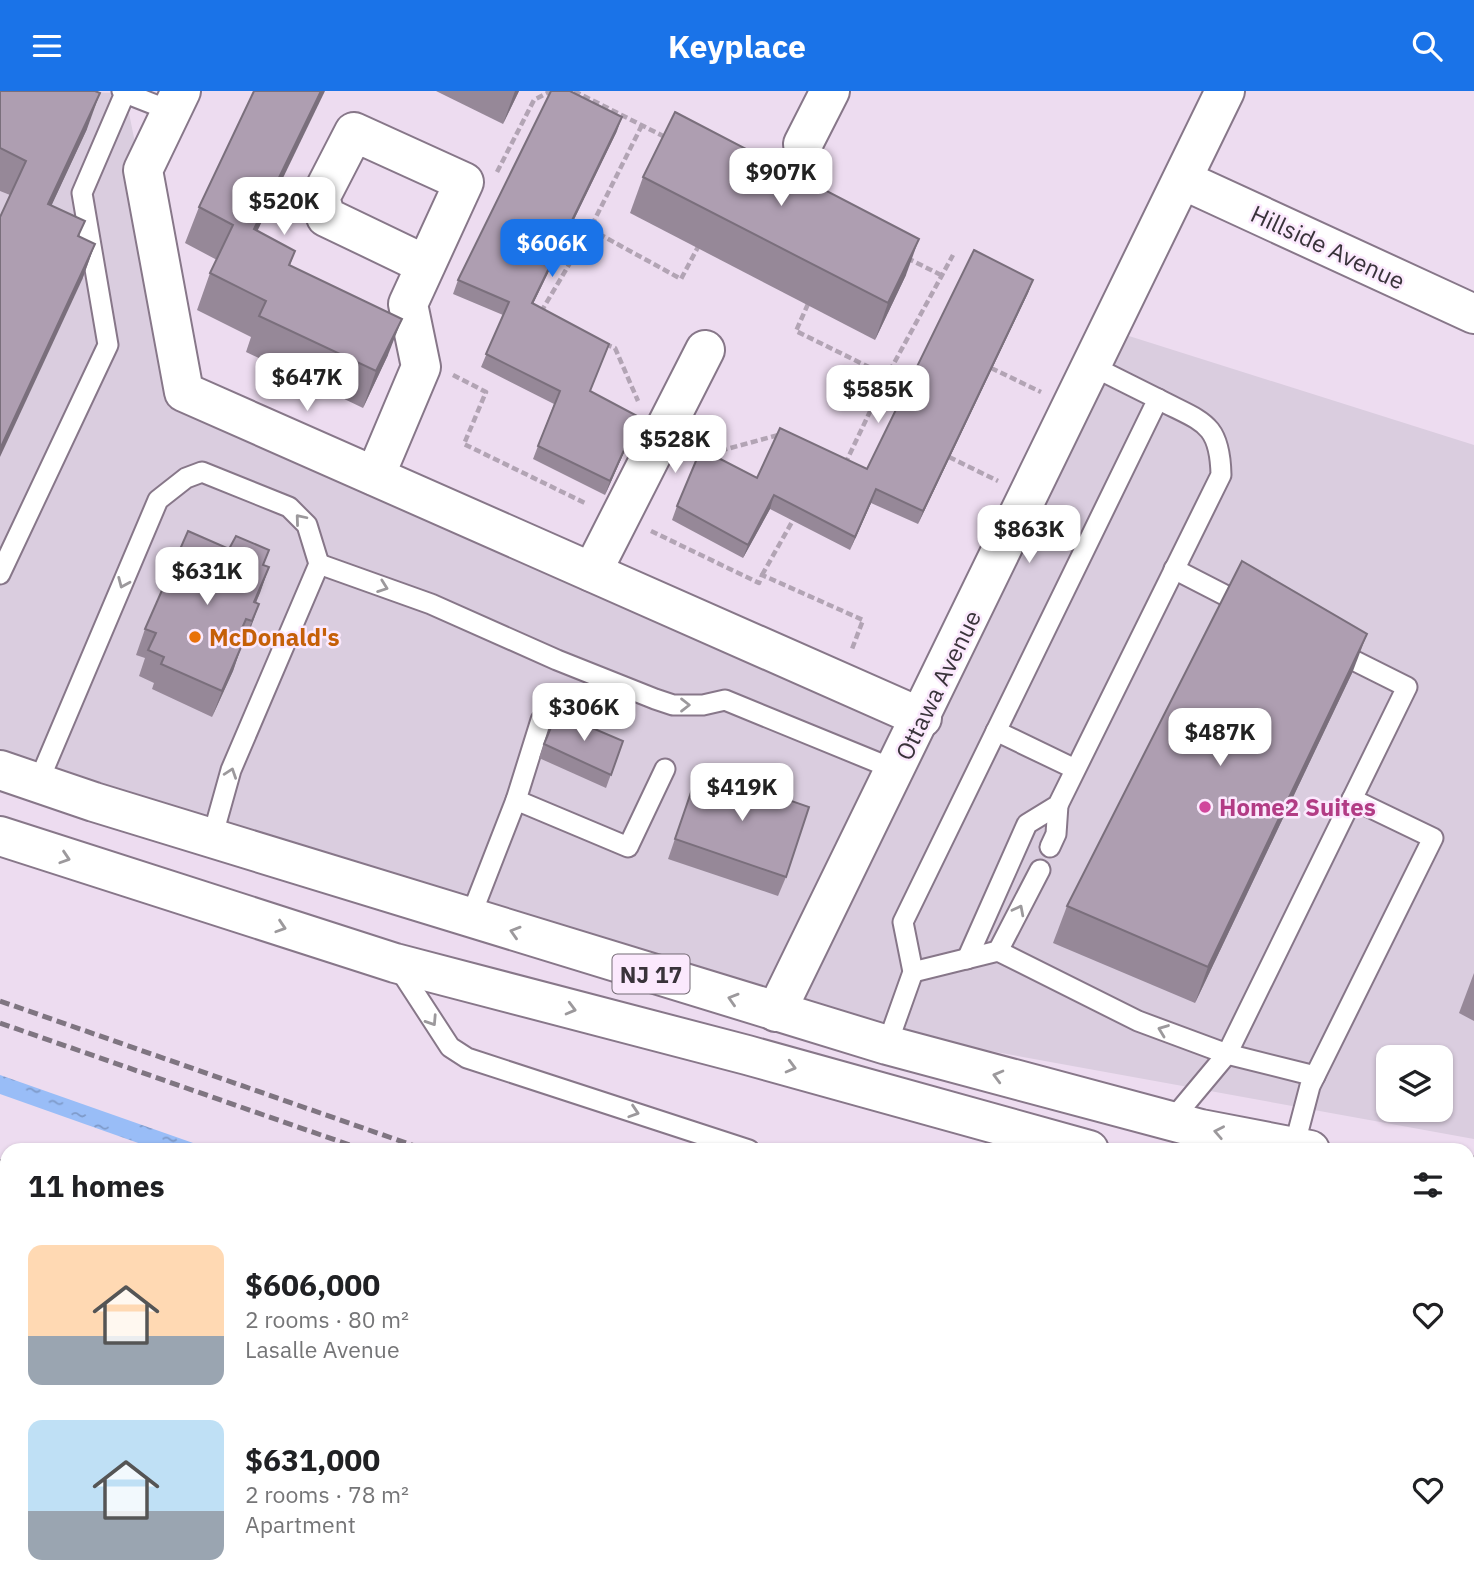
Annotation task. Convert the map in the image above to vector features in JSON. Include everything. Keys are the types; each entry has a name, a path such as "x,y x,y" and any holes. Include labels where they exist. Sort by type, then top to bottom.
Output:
{"main road":[{"path":"803,144 830,91"},
{"name":"Ottawa Avenue","path":"776,1012 922,718 1225,91"},
{"path":"176,101 143,170 184,392 922,718"},
{"name":"Hillside Avenue","path":"1183,180 1474,314"},
{"path":"374,476 421,367 408,304 426,265"},
{"path":"592,572 705,350"},
{"name":"NJ 17","path":"0,770 470,918 887,1045 1171,1121 1278,1143"},
{"name":"NJ 17","path":"0,837 395,963 747,1055 1064,1143"}],"lane":[{"path":"0,574 108,345 82,193 123,92 176,101"},
{"path":"1050,847 1056,834 1058,804 1221,475 1220,447 1208,426 1092,366"},
{"path":"887,1045 914,972 903,922 1158,399"},
{"path":"38,783 158,499 186,478 202,472 289,507 307,525 318,564 231,770 212,838"},
{"path":"318,564 431,604 556,660 655,699 673,705 703,705 725,700 896,770"},
{"path":"1174,569 1260,613"},
{"path":"1171,1121 1227,1054 1407,687 1321,644"},
{"path":"470,918 516,800 541,720"},
{"path":"996,731 1075,769"},
{"path":"516,800 628,847 665,769"},
{"path":"1303,1143 1315,1076 1433,838 1352,799"},
{"path":"967,959 1027,824 1058,804"},
{"path":"998,951 1040,870"},
{"path":"914,972 998,951 1138,1021 1227,1054 1315,1076"},
{"path":"395,963 450,1047 467,1058 728,1143"}],"path":[{"path":"494,176 534,100 551,91"},
{"path":"574,91 678,143"},
{"path":"552,320 539,315 590,229 642,125"},
{"path":"590,229 681,279 698,247"},
{"path":"894,252 943,276"},
{"path":"834,460 845,465 887,376 953,255"},
{"path":"808,304 796,331 887,376"},
{"path":"602,343 615,348 639,403"},
{"path":"450,363 453,376 486,391 464,444 596,508"},
{"path":"991,368 1047,394"},
{"path":"682,462 780,433 791,438"},
{"path":"948,457 1002,483 1007,472"},
{"path":"655,519 649,530 759,583 792,521"},
{"path":"762,575 863,620 852,649 862,654"}],"shaded area":[{"path":"0,91 125,93 185,392 921,718 1110,330 1474,445 1474,1139 1381,1122 1453,1122 1453,1045 1376,1045 1376,1121 776,1012 0,759"}],"water":[{"path":"0,1075 193,1143 138,1143 0,1094"}],"building":[{"path":"0,91 100,93 48,204 85,221 78,236 95,244 0,449 0,217 26,161 0,148"},
{"path":"254,91 321,91 254,229 295,251 289,265 402,319 376,371 259,316 266,301 210,273 233,225 199,207"},
{"path":"551,91 570,91 622,117 532,303 609,344 590,391 639,417 610,481 538,446 560,391 486,354 509,302 458,280"},
{"path":"675,112 919,239 888,303 643,177"},
{"path":"974,250 1033,280 923,511 876,489 855,537 774,495 748,545 677,506 701,449 757,478 780,428 867,469"},
{"name":"McDonald's","path":"188,531 229,549 236,536 269,550 263,565 269,567 254,602 259,604 252,621 246,619 236,642 242,645 222,691 161,664 164,657 148,650 156,633 145,629"},
{"name":"Home2 Suites","path":"1242,561 1367,634 1208,967 1067,906"},
{"path":"557,713 623,741 611,775 544,744"},
{"path":"699,769 809,807 786,877 675,839"}],"railway":[{"path":"0,1001 406,1143"},
{"path":"0,1023 344,1143"}],"place":[{"name":"McDonald's","path":"195,637"},
{"name":"Home2 Suites","path":"1205,807"}]}
